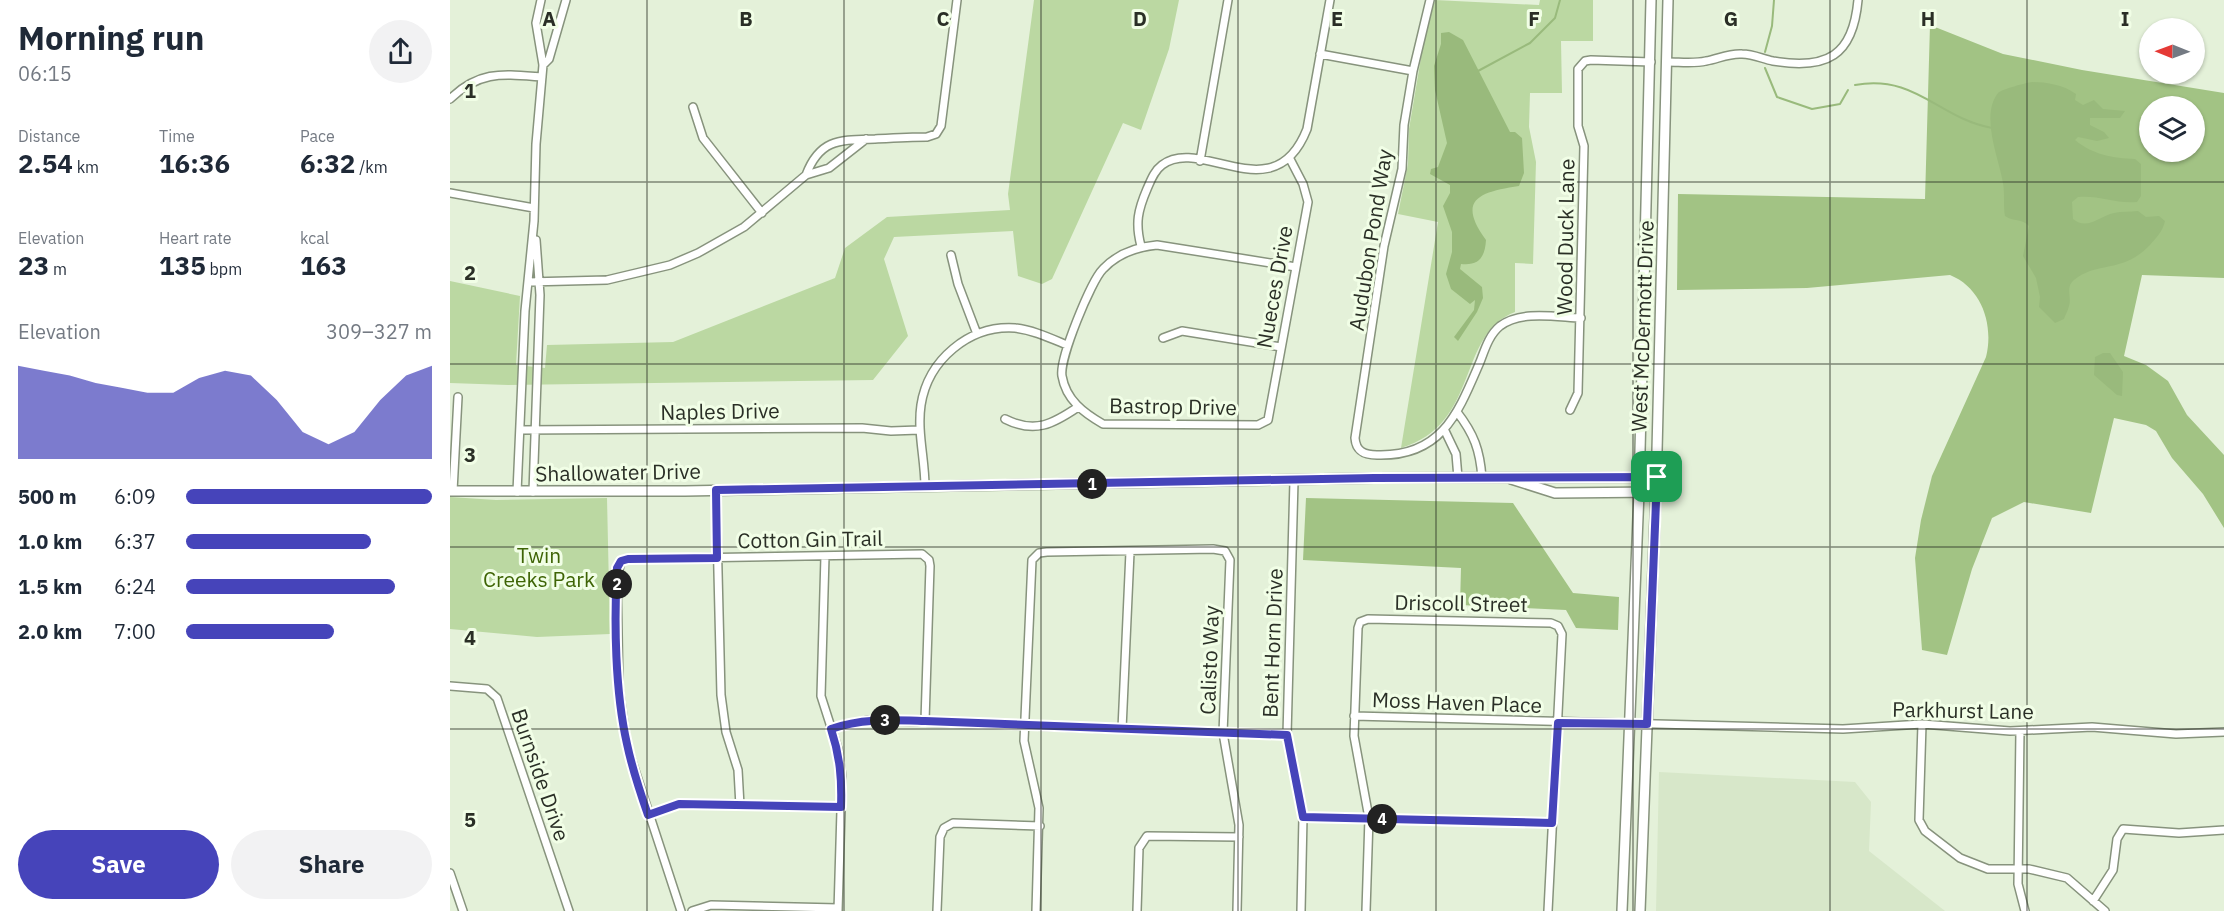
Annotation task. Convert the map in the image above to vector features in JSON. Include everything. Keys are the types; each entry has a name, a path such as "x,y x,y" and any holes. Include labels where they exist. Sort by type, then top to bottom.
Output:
{"main road":[{"name":"West McDermott Drive","path":"1622,911 1640,476 1651,0"},
{"name":"West McDermott Drive","path":"1640,911 1657,477 1668,0"},
{"path":"1651,62 1668,62"},
{"name":"Shallowater Drive","path":"452,491 716,490 1506,477 1657,477"},
{"name":"Shallowater Drive","path":"1506,477 1539,490 1564,493 1656,492"},
{"path":"1564,493 1569,482 1580,477"},
{"path":"1636,565 1654,565"},
{"path":"1623,889 1641,890"}],"street":[{"path":"533,492 539,283 534,208 536,144 543,65 536,23 541,0"},
{"path":"543,65 549,59 567,0"},
{"path":"528,282 582,283 645,273 698,253 736,232 806,175 817,153 829,145 846,139 927,137 939,130 957,0"},
{"path":"1200,161 1228,0"},
{"path":"1296,267 1156,245 1141,246 1136,227 1138,210 1155,171 1172,160 1200,161 1248,169 1271,168 1290,159 1301,144 1307,129 1330,0"},
{"name":"Audubon Pond Way","path":"1430,0 1413,71 1404,125 1402,169 1382,257 1355,438 1359,450 1366,454 1395,456 1423,447 1445,431"},
{"path":"1668,62 1704,62 1739,53 1788,63 1819,63 1836,55 1847,44 1855,24 1858,0"},
{"path":"1320,54 1413,71"},
{"name":"Wood Duck Lane","path":"1570,410 1578,393 1581,318 1584,146 1578,126 1578,69 1585,61 1591,60 1651,62"},
{"path":"450,99 462,87 489,75 542,77"},
{"path":"693,106 703,138 762,213"},
{"path":"806,175 829,168 866,139"},
{"name":"Nueces Drive","path":"1266,423 1308,202 1303,184 1290,159"},
{"path":"450,193 534,208"},
{"path":"517,492 522,373 534,221"},
{"name":"Bastrop Drive","path":"1141,246 1116,258 1100,271 1067,345 1062,377 1071,398 1084,414 1103,424 1123,426 1266,423"},
{"path":"951,255 958,284 976,334"},
{"path":"1458,478 1456,454 1445,431 1457,412 1492,333 1502,325 1524,316 1581,318"},
{"path":"925,487 919,430 921,404 928,380 944,357 967,337 993,329 1015,328 1067,345"},
{"path":"1163,338 1182,331 1281,347"},
{"path":"522,373 537,374"},
{"path":"452,491 458,397"},
{"path":"1005,419 1020,427 1037,427 1055,422 1078,407"},
{"path":"1457,412 1475,436 1480,455 1482,478"},
{"name":"Naples Drive","path":"520,430 862,428 891,431 919,430"},
{"name":"Bent Horn Drive","path":"1294,481 1287,735 1303,817 1301,911"},
{"path":"716,490 723,713 738,770 740,806"},
{"name":"Calisto Way","path":"1130,552 1213,549 1228,554 1230,570 1223,733 1239,837 1237,911"},
{"path":"1036,911 1040,826 1036,791 1026,757 1023,725 1030,564 1035,556 1047,552 1130,552 1122,729"},
{"name":"Cotton Gin Trail","path":"648,815 627,746 621,715 617,579 621,561 628,559 922,554 927,558 930,566 925,721"},
{"path":"692,911 711,905 838,909 842,777 838,749 821,696 825,556"},
{"name":"Driscoll Street","path":"1354,717 1358,628 1362,620 1551,623 1558,626 1562,634 1558,723"},
{"name":"Burnside Drive","path":"450,686 487,689 497,698 569,911"},
{"path":"1354,717 1355,750 1365,789 1369,818 1366,911"},
{"name":"Moss Haven Place","path":"1354,717 1630,723"},
{"path":"831,729 868,720 1287,735"},
{"path":"1548,911 1558,723"},
{"name":"Parkhurst Lane","path":"1630,723 1843,729 1922,724 2020,731 2092,727 2168,734 2224,732"},
{"path":"1922,724 1920,825 1950,852 1972,864 1988,869 2049,872 2067,878 2105,911"},
{"path":"2020,731 2018,884 2025,911"},
{"path":"681,911 648,815 679,804 841,807"},
{"path":"1303,817 1552,823"},
{"path":"937,911 940,837 944,828 953,823 1040,826"},
{"path":"2093,901 2113,870 2117,839 2123,829 2179,833 2224,830"},
{"path":"1137,911 1139,848 1143,839 1152,834 1239,837"},
{"path":"450,873 463,911"}],"shaded area":[{"path":"1930,25 2003,54 2139,79 2139,84 2168,84 2224,93 2224,278 2142,275 2124,356 2146,365 2168,381 2187,415 2224,455 2224,528 2203,494 2172,458 2156,431 2146,425 2114,418 2091,513 2024,502 1992,518 1972,569 1947,655 1922,650 1915,558 1921,520 1932,476 1986,357 1987,320 1978,298 1961,281 1950,275 1807,288 1677,290 1678,194 1925,199"},
{"path":"1449,32 1463,40 1510,132 1515,132 1522,138 1524,173 1519,186 1493,191 1477,200 1473,206 1477,226 1486,240 1485,246 1477,262 1461,264 1460,269 1482,287 1483,298 1477,312 1458,341 1454,337 1474,310 1475,300 1470,304 1451,289 1446,274 1452,252 1452,232 1443,206 1450,193 1450,185 1430,174 1431,169 1438,167 1447,143 1435,90 1434,66 1441,44 1441,33"},
{"path":"2032,82 2049,83 2066,88 2076,94 2075,100 2083,105 2094,100 2103,109 2125,111 2120,118 2090,118 2090,125 2104,132 2109,138 2097,141 2078,137 2075,140 2096,152 2111,157 2135,159 2141,164 2141,196 2137,202 2078,197 2072,202 2073,219 2083,224 2114,213 2138,211 2146,217 2159,216 2165,221 2157,237 2140,254 2120,264 2083,274 2074,280 2069,289 2068,310 2064,319 2055,323 2039,307 2040,297 2036,278 2023,256 2029,226 2005,216 2003,183 1992,137 1991,113 1998,93"},
{"path":"2103,353 2110,353 2123,372 2122,396 2117,395 2094,375 2095,357"},
{"path":"1306,498 1513,503 1573,593 1619,597 1618,630 1576,628 1566,610 1460,605 1461,568 1303,560"},
{"path":"1659,772 1855,782 1871,802 1869,851 1945,911 1656,911"}],"green space":[{"path":"1034,0 1179,0 1169,49 1141,130 1123,123 1052,279 1042,284 1018,276 1013,231 894,237 884,259 908,336 873,380 508,385 450,383 450,281 520,296 516,365 545,368 547,345 673,342 835,278 845,248 887,217 1010,210 1008,194"},
{"path":"1435,0 1539,5 1540,0 1593,0 1593,41 1561,41 1562,93 1530,93 1529,127 1536,162 1533,264 1515,263 1515,312 1496,323 1484,339 1457,400 1444,420 1426,436 1401,448 1438,222 1398,214 1408,164 1409,129 1424,40"},
{"name":"Twin Creeks Park","path":"450,497 496,500 607,498 610,634 537,637 450,629"}],"waterway":[{"path":"1478,71 1530,43 1555,18 1560,0"},
{"path":"1765,52 1772,26 1774,0"},
{"path":"1765,68 1777,97 1812,109 1840,104 1848,90"},
{"path":"1855,85 1876,83 1911,91 1956,116 1992,128"}],"route":[{"path":"1657,477 1647,724 1558,723 1552,823 1303,817 1287,735 925,721 851,722 831,729 838,749 842,777 841,807 679,804 648,815 635,775 621,715 618,564 628,559 717,558 716,490 1374,478 1657,477"}]}
